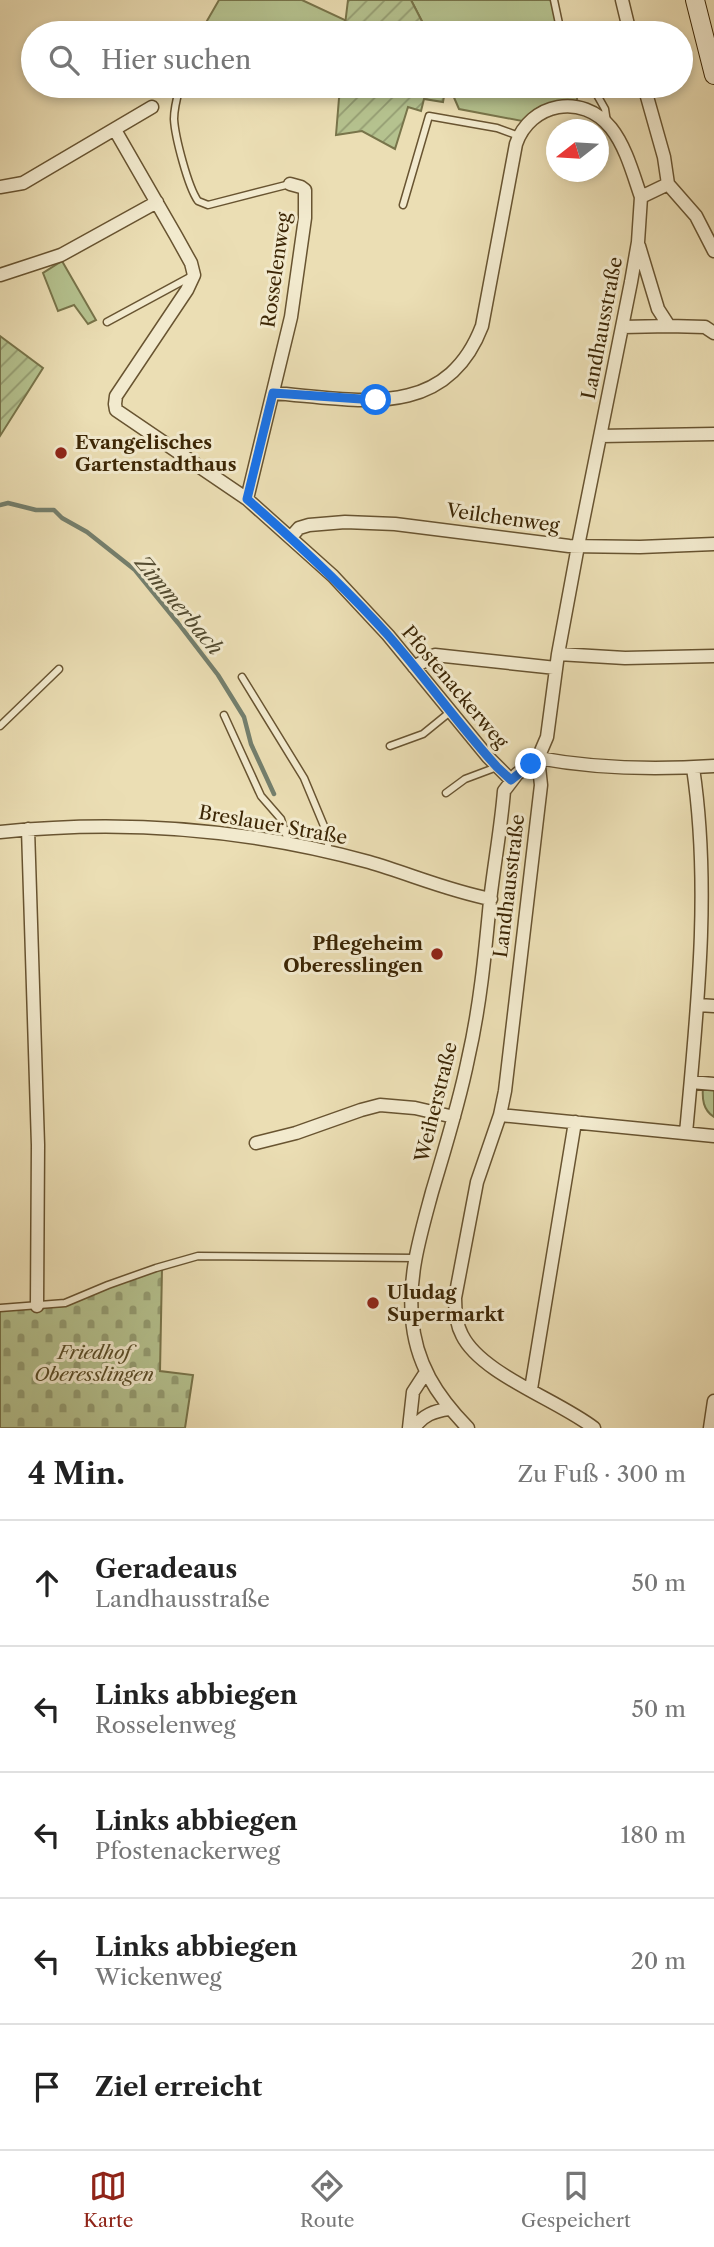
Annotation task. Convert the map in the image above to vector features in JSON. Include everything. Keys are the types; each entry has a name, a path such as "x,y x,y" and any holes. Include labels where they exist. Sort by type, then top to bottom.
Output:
{"main road":[{"path":"695,0 714,75"}],"street":[{"path":"622,0 628,21"},
{"path":"648,98 664,157 668,184 696,216 714,251"},
{"path":"273,393 376,400 400,398 425,391 448,377 472,348 482,326 513,155 519,136 533,118 560,106 582,109 599,119"},
{"path":"0,187 23,183 152,107"},
{"name":"Landhausstraße","path":"594,1428 573,1413 493,1368 476,1355 461,1334 455,1311 457,1284 477,1182 500,1115 541,785 538,758 547,737 557,661 578,546 638,242 641,197 622,147 609,127"},
{"path":"115,130 191,263 194,275"},
{"name":"Rosselenweg","path":"247,499 290,317 305,219 305,190 290,184"},
{"path":"641,197 668,184"},
{"path":"0,275 61,255 157,202"},
{"path":"638,242 658,309 669,326"},
{"name":"Pfostenackerweg","path":"194,275 187,290 116,396 115,404 119,413 247,499 292,537 341,584 511,780"},
{"path":"622,327 705,327 714,333"},
{"path":"600,436 714,433"},
{"name":"Veilchenweg","path":"292,537 299,528 309,525 373,523 578,546 714,544"},
{"path":"414,667 430,657 444,656 557,661 714,656"},
{"path":"511,780 538,758 624,769 714,766"},
{"path":"686,1133 707,888 693,768"},
{"name":"Weiherstraße","path":"468,1428 449,1409 426,1372 415,1341 412,1282 415,1258 472,1041 504,791 511,780"},
{"name":"Breslauer Straße","path":"0,832 102,825 189,829 327,852 491,900"},
{"path":"28,829 38,1145 37,1306"},
{"path":"698,1005 714,1006"},
{"path":"691,1082 714,1084"},
{"path":"256,1143 296,1133 380,1105 415,1108 454,1117"},
{"path":"500,1115 714,1136"},
{"path":"531,1390 575,1122"},
{"path":"409,1428 413,1392 426,1372"},
{"path":"710,1428 714,1401"},
{"path":"414,1428 430,1413 449,1409"}],"lane":[{"path":"554,0 558,21"},
{"name":"Rosselenweg","path":"177,98 175,123 185,165 198,201 208,205 290,184"},
{"path":"599,98 606,109 607,119"},
{"path":"403,205 429,116 497,128 519,136"},
{"path":"107,322 194,275"},
{"path":"0,726 59,669"},
{"path":"242,677 304,778 329,838 327,852"},
{"path":"390,746 424,734 450,712"},
{"path":"224,715 261,796 281,819 289,844"},
{"path":"446,793 465,779 497,767"},
{"path":"0,1308 65,1303 108,1284 198,1256 415,1258"}],"green space":[{"path":"219,0 302,0 345,20 345,21 207,21"},
{"path":"348,0 411,0 422,21 345,21"},
{"path":"411,0 551,0 555,21 422,21"},
{"path":"339,98 444,98 443,102 424,99 421,111 408,107 395,149 362,131 336,135"},
{"path":"454,98 577,98 577,102 546,104 522,121 459,109"},
{"path":"62,261 96,320 88,324 74,305 58,311 43,273"},
{"path":"0,336 43,368 0,436"},
{"path":"703,1087 714,1088 714,1117 704,1104"},
{"name":"Friedhof Oberesslingen","path":"162,1269 160,1371 193,1375 185,1428 0,1428 0,1310 64,1306 110,1286"}],"waterway":[{"name":"Zimmerbach","path":"0,505 8,503 36,510 54,510 135,570 218,675 244,717 251,744 274,794"}],"place":[{"name":"Evangelisches Gartenstadthaus","path":"61,453"},
{"name":"Pflegeheim Oberesslingen","path":"437,954"},
{"name":"Uludag Supermarkt","path":"373,1303"}],"route":[{"path":"376,400 273,393 247,499 292,537 348,592 388,635 497,767 511,780 531,764"}]}
